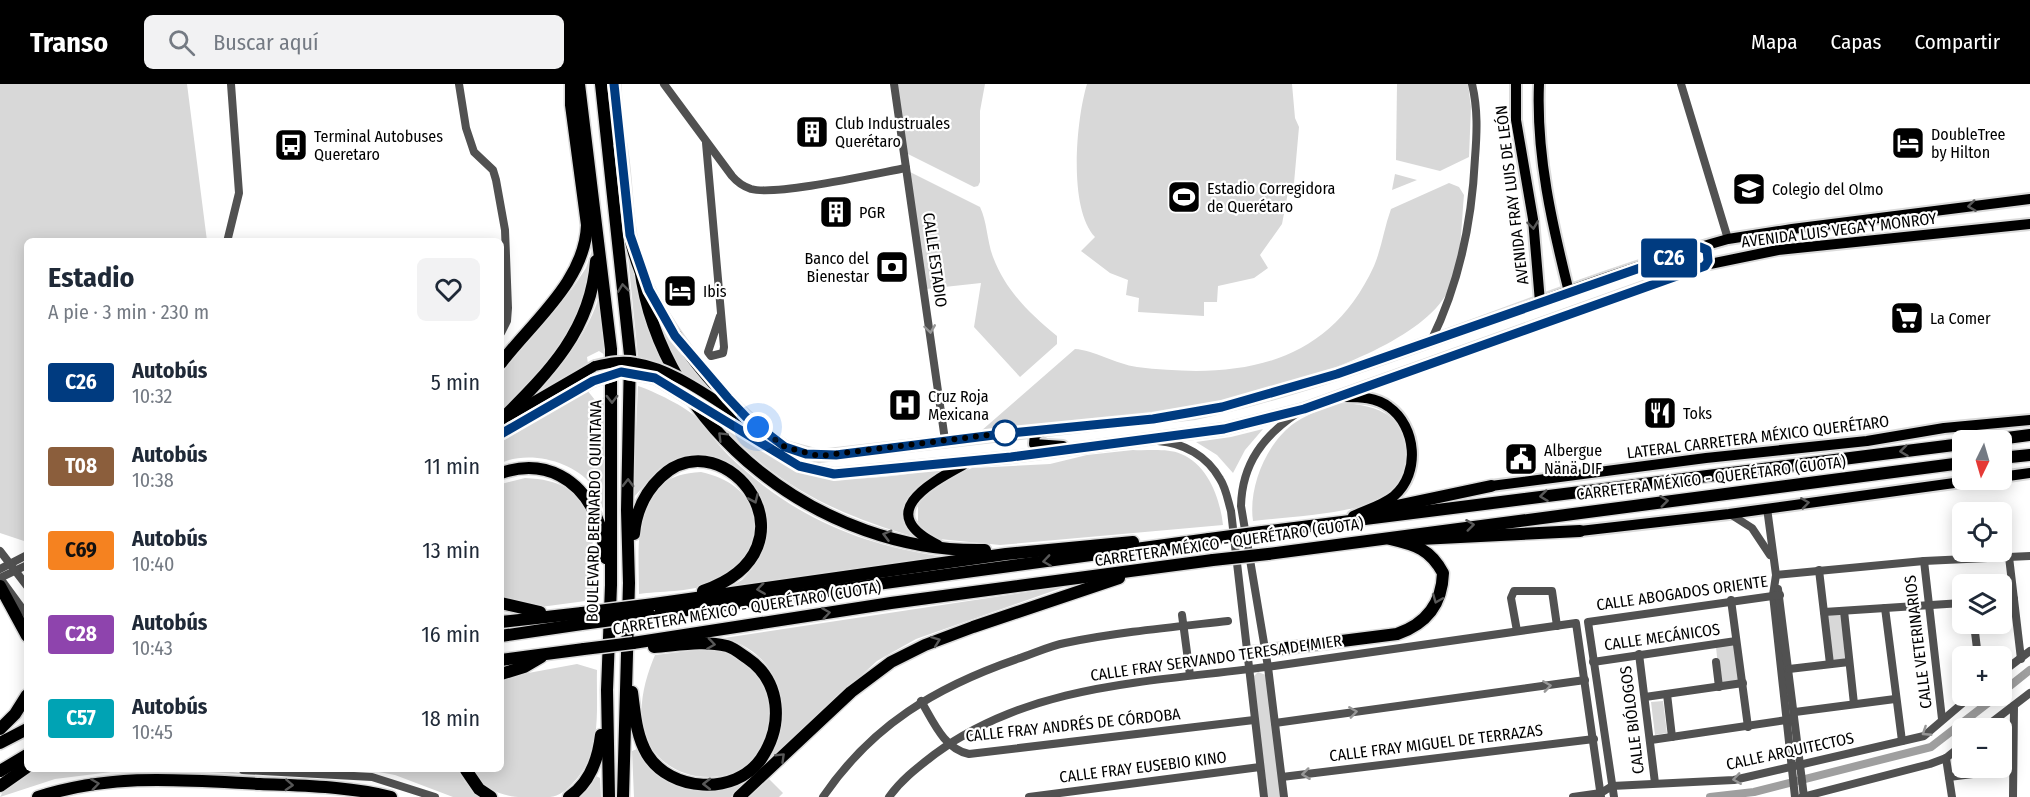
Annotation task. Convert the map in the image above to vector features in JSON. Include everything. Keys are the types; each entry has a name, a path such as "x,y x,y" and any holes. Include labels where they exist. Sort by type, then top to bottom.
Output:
{"highway":[{"path":"504,359 572,276 587,242 587,225 571,105 571,84"},
{"name":"BOULEVARD BERNARDO QUINTANA","path":"579,84 611,350 611,585 606,690 609,797"},
{"name":"BOULEVARD BERNARDO QUINTANA","path":"601,84 630,356 627,510 629,583 623,797"},
{"path":"615,86 617,245"},
{"path":"617,131 624,162 630,235 649,290 675,336 728,398 758,427"},
{"path":"504,418 544,375 584,319 591,296 598,236"},
{"path":"640,267 643,296 661,345 686,394 709,424 754,467 794,496 874,532 912,542 1006,554"},
{"path":"2012,437 2030,435"},
{"name":"CARRETERA MÉXICO - QUERÉTARO (CUOTA)","path":"504,635 582,619 652,609 1952,445"},
{"path":"2012,457 2030,455"},
{"path":"629,583 635,522 639,506 651,487 665,473 683,464 704,462 731,472 751,490 759,509 760,534 753,559 722,585 675,601"},
{"name":"CARRETERA MÉXICO - QUERÉTARO (CUOTA)","path":"504,660 633,643 814,614 1213,560 1952,464"},
{"path":"504,473 533,466 565,476 589,501 600,523 611,585"},
{"path":"1303,527 1491,486"},
{"path":"1388,537 1416,539 1580,531"},
{"path":"1247,653 1397,634 1413,629 1425,620 1439,598 1443,573 1429,552 1418,545 1388,537"},
{"name":"CARRETERA MÉXICO - QUERÉTARO (CUOTA)","path":"652,609 675,601 1006,554 1119,543 1167,544"},
{"path":"739,797 851,692 891,662 925,645 973,627 1143,570"},
{"path":"6,592 24,630"},
{"path":"504,604 556,615"},
{"name":"CARRETERA MÉXICO - QUERÉTARO (CUOTA)","path":"504,621 556,615 582,619"},
{"path":"627,663 639,737 648,756 663,772 683,783 713,785 739,777 760,760 773,738 777,716 773,690 761,668 730,647 703,642 654,647 633,643"},
{"path":"504,673 524,667 546,654"},
{"path":"569,797 589,776 599,755 606,690"},
{"path":"3,736 24,700"},
{"path":"3,736 24,723"},
{"path":"3,736 24,730"},
{"path":"0,771 24,757"},
{"path":"0,786 24,769"},
{"path":"467,772 479,789 491,797"},
{"path":"38,797 69,788 133,778 356,789 391,797"}],"main road":[{"name":"AVENIDA FRAY LUIS DE LEÓN","path":"1516,84 1515,103 1533,219 1540,302"},
{"name":"AVENIDA FRAY LUIS DE LEÓN","path":"1539,84 1540,137 1545,181 1569,292"},
{"path":"1519,137 1540,137"},
{"name":"AVENIDA LUIS VEGA Y MONROY","path":"504,419 595,366 627,362 660,369 747,420 785,447 819,456 945,440 1153,419 1227,406 1337,374 1540,302 1728,239 2030,199"},
{"name":"AVENIDA LUIS VEGA Y MONROY","path":"504,432 593,381 621,372 655,378 799,466 834,474 1093,448 1224,429 1304,409 1705,266 1778,250 2030,224"},
{"path":"1700,247 1708,254 1705,266"},
{"path":"1338,396 1373,399 1390,407 1406,428 1412,457 1411,472 1395,496 1353,516"},
{"name":"LATERAL CARRETERA MÉXICO QUERÉTARO","path":"1491,486 1706,458 1867,441 1944,428 2030,420"},
{"path":"1056,428 1035,434 1034,444 1093,448"},
{"path":"939,546 920,536 913,526 909,508 912,500 944,475 969,462"},
{"path":"2012,475 2030,473"},
{"path":"1580,531 1729,514 1952,483"}],"street":[{"path":"228,238 239,193 231,84"},
{"path":"459,84 466,128 474,152 493,170 500,198 505,230 508,308 504,327"},
{"path":"664,84 706,143 740,184 752,189 781,189 906,168"},
{"name":"CALLE ESTADIO","path":"894,84 945,440"},
{"path":"1431,341 1448,302 1467,237 1474,183 1477,116 1472,84"},
{"path":"1681,84 1728,239"},
{"path":"706,143 720,316"},
{"path":"1284,797 1268,667 1243,517 1242,488 1244,475 1260,446 1273,430 1304,409"},
{"path":"1145,440 1185,445 1221,480 1231,511 1264,797"},
{"path":"1767,508 1793,717"},
{"path":"1729,514 1752,528 1774,563"},
{"path":"0,551 24,582"},
{"path":"2012,557 2030,556"},
{"path":"0,569 24,557"},
{"path":"1776,575 1952,560"},
{"name":"CALLE VETERINARIOS","path":"1924,561 1942,719"},
{"path":"2010,562 2021,659"},
{"path":"24,566 0,578 6,592 24,612"},
{"path":"1819,570 1830,664"},
{"path":"1517,631 1511,598 1514,591 1552,591 1557,626"},
{"path":"1777,595 1789,669 1796,770 1800,795 1946,758 1952,753"},
{"name":"CALLE ABOGADOS ORIENTE","path":"1593,662 1588,622 1777,595"},
{"path":"1731,600 1748,726"},
{"path":"1824,612 1952,604"},
{"path":"1885,608 1894,699 1902,741"},
{"path":"1844,611 1854,705"},
{"path":"1182,615 1190,675"},
{"path":"823,797 838,774 880,732 921,701 988,669 1063,643 1228,621"},
{"name":"CALLE FRAY SERVANDO TERESA DE MIER","path":"889,797 903,778 948,744 989,721 1055,697 1097,687 1268,667 1576,623 1585,680"},
{"name":"CALLE MECÁNICOS","path":"1593,662 1736,641"},
{"path":"2012,665 2030,651"},
{"name":"CALLE BIÓLOGOS","path":"1639,654 1655,783"},
{"path":"1593,662 1614,797"},
{"path":"1716,662 1719,687"},
{"path":"1789,669 1849,662"},
{"path":"1275,723 1585,680 1601,795 1573,797"},
{"path":"1645,697 1743,683"},
{"path":"1998,718 2030,693"},
{"path":"1667,694 1672,737"},
{"path":"1651,740 1748,726 1894,699"},
{"name":"CALLE FRAY ANDRÉS DE CÓRDOBA","path":"921,701 948,744 958,752 969,754 1254,720"},
{"name":"CALLE ARQUITECTOS","path":"1601,795 1612,786 1734,780 1796,770 1924,736 1958,706"},
{"path":"2013,797 2014,706"},
{"name":"CALLE FRAY MIGUEL DE TERRAZAS","path":"1282,777 1594,738"},
{"path":"1946,758 1952,797"},
{"name":"CALLE FRAY EUSEBIO KINO","path":"1029,797 1260,767"},
{"path":"280,772 372,777 435,797"}],"shaded area":[{"path":"0,84 187,84 207,238 24,238 24,541 0,533"},
{"path":"896,84 985,84 980,111 980,182 978,186 974,187 906,153"},
{"name":"Estadio Corregidora de Querétaro","path":"1087,84 1292,84 1295,118 1299,127 1294,183 1289,187 1282,224 1260,255 1268,268 1254,278 1218,286 1217,302 1204,302 1204,316 1138,312 1139,298 1126,295 1128,280 1110,273 1081,251 1095,237 1086,224 1078,186 1078,141"},
{"path":"1397,84 1468,84 1471,107 1469,157 1440,171 1396,160"},
{"path":"908,171 980,207 998,269 1028,310 1057,336 1057,344 1020,377 974,327 981,283 926,289"},
{"path":"1395,174 1417,180 1392,190"},
{"path":"1449,183 1459,187 1464,195 1460,245 1452,282 1447,293 1431,313 1408,331 1379,348 1314,375 1226,400 1135,414 981,431 1075,349 1137,367 1210,371 1244,367 1275,359 1305,346 1331,327 1354,300 1374,266 1391,209"},
{"path":"625,227 639,298 664,365 638,357"},
{"path":"593,248 591,273 576,318 550,359 504,411 504,370 572,289 586,268"},
{"path":"598,300 603,301 608,357 599,351 587,357 588,364 536,396 579,339"},
{"path":"650,306 700,371 779,461 799,470 839,478 881,477 944,469 917,489 907,506 906,515 915,537 844,512 813,497 756,459 707,408 684,376"},
{"path":"638,386 670,400 693,414 741,467 764,486 811,516 861,537 915,552 944,557 726,589 742,580 752,569 765,545 767,530 765,513 759,496 751,483 740,474 690,458 660,468 633,498"},
{"path":"587,390 595,400 606,397 603,509 591,484 573,469 537,458 512,459 504,462 504,440"},
{"path":"1340,403 1374,408 1392,418 1398,425 1403,433 1407,453 1404,473 1395,489 1382,498 1353,508 1253,521 1252,508 1257,480 1268,453 1276,441 1301,419"},
{"path":"1263,429 1245,450 1233,473 1217,455 1196,442 1231,437"},
{"path":"1133,450 1170,451 1181,454 1199,466 1216,494 1223,525 1000,545 939,539 924,531 918,522 918,501 925,493 950,477 972,468 1050,464 1087,455"},
{"path":"701,472 724,480 741,492 751,507 755,524 752,541 743,558 729,572 708,584 684,590 639,594 640,533 643,514 650,498 661,485 678,476"},
{"path":"525,478 551,482 569,490 581,502 589,518 592,536 593,600 533,608 504,603 504,483"},
{"path":"1067,586 916,639 877,661 770,760 781,722 778,687 771,671 759,657 744,646 724,638"},
{"path":"1841,611 1845,659 1832,661 1827,613"},
{"path":"1735,644 1740,682 1720,685 1716,647"},
{"path":"714,648 744,662 760,676 769,695 769,726 758,754 745,766 730,774 713,777 695,776 663,761 651,747 643,725 642,701 655,655"},
{"path":"577,664 597,670 597,715 594,744 583,771 573,783 557,795 515,797 500,793 481,782 473,772 504,772 504,677"},
{"path":"1258,672 1266,675 1281,797 1268,797 1252,678"},
{"path":"1663,701 1667,733 1655,735 1651,702"},
{"path":"637,749 648,764 660,774 673,780 703,783 753,775 731,797 634,797 632,751"},
{"path":"28,772 111,772 55,779 0,797 5,788"},
{"path":"210,772 233,772 257,775"},
{"path":"379,772 459,772 465,782 481,797 453,797 395,775"},
{"path":"596,776 600,778 601,797 578,797"},
{"path":"769,779 783,793 779,797 749,797"}],"waterway":[{"path":"2012,684 2030,670"},
{"path":"1710,797 1754,792 1931,747 1984,706"}],"bus line":[{"name":"C26","path":"504,432 593,381 621,372 655,378 783,458 799,466 834,474 1093,448 1224,429 1304,409 1705,266 1708,261 1707,250 1700,247 1337,374 1237,404 1195,413 880,448 836,455 806,454 785,447 746,417 675,336 649,290 630,235 624,162 617,131 614,84"}],"place":[{"name":"Club Industruales Querétaro","path":"812,132"},
{"name":"DoubleTree by Hilton","path":"1908,143"},
{"name":"Terminal Autobuses Queretaro","path":"291,145"},
{"name":"Colegio del Olmo","path":"1749,189"},
{"name":"Estadio Corregidora de Querétaro","path":"1184,197"},
{"name":"PGR","path":"836,212"},
{"name":"Banco del Bienestar","path":"892,267"},
{"name":"Ibis","path":"680,291"},
{"name":"La Comer","path":"1907,318"},
{"name":"Cruz Roja Mexicana","path":"905,405"},
{"name":"Toks","path":"1660,413"},
{"name":"Albergue Nänä DIF","path":"1521,459"}],"route":[{"path":"758,427 795,452 819,456 1005,433"}]}
